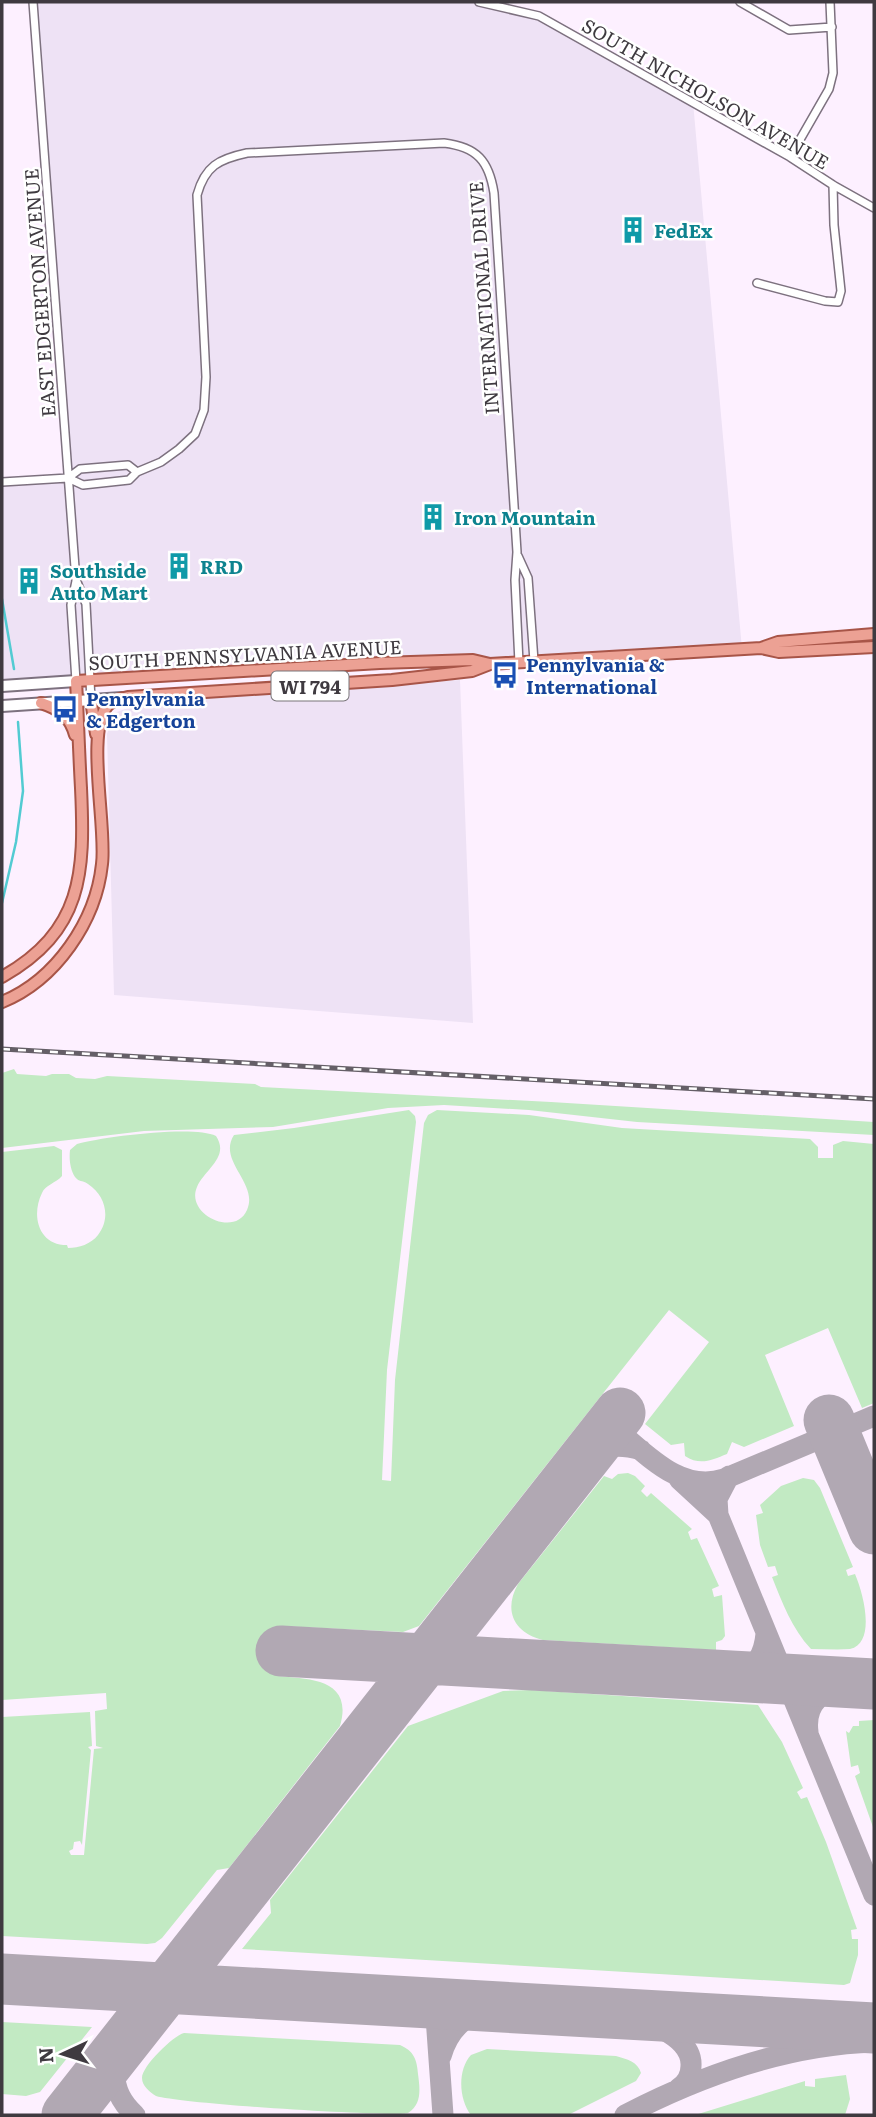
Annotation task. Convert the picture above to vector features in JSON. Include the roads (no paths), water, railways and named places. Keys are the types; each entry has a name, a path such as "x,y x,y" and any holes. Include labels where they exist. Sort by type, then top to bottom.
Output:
{"main road":[{"name":"SOUTH PENNSYLVANIA AVENUE","path":"2,686 380,663 473,660 490,664 520,663 761,648 778,642 874,634"},
{"name":"SOUTH PENNSYLVANIA AVENUE","path":"761,648 779,652 874,647"},
{"name":"SOUTH PENNSYLVANIA AVENUE","path":"2,706 392,680 472,671 490,664"},
{"path":"2,977 30,959 49,940 59,927 74,897 78,881 83,849 76,681"},
{"path":"97,740 107,707 128,697"},
{"path":"2,1002 26,989 49,971 69,948 94,900 102,865 103,831 97,740 91,700"},
{"path":"41,703 56,708 65,715 79,747"}],"street":[{"name":"EAST EDGERTON AVENUE","path":"33,2 76,581 71,606 76,681"},
{"name":"SOUTH NICHOLSON AVENUE","path":"479,2 539,16 790,157 874,208"},
{"path":"740,2 789,30 832,27"},
{"path":"790,157 829,89 833,73 830,2"},
{"name":"INTERNATIONAL DRIVE","path":"68,478 83,485 129,480 137,472 161,462 191,439 204,410 206,377 196,206 205,174 219,162 247,153 444,143 469,149 483,161 494,193 517,552 515,580 520,663"},
{"path":"757,283 838,302 841,291 833,185"},
{"path":"2,482 68,478 80,469 128,465 137,472"},
{"name":"INTERNATIONAL DRIVE","path":"517,552 528,578 534,662"},
{"name":"EAST EDGERTON AVENUE","path":"76,581 86,604 91,700"}],"waterway":[{"path":"2,599 14,669"},
{"path":"2,903 16,842 23,791 18,722"}],"railway":[{"path":"2,1049 874,1099"}],"place":[{"name":"FedEx","path":"633,230"},
{"name":"Iron Mountain","path":"433,517"},
{"name":"RRD","path":"179,566"},
{"name":"Southside Auto Mart","path":"29,581"},
{"name":"Pennylvania & International","path":"505,675"},
{"name":"Pennylvania & Edgerton","path":"65,709"}]}
